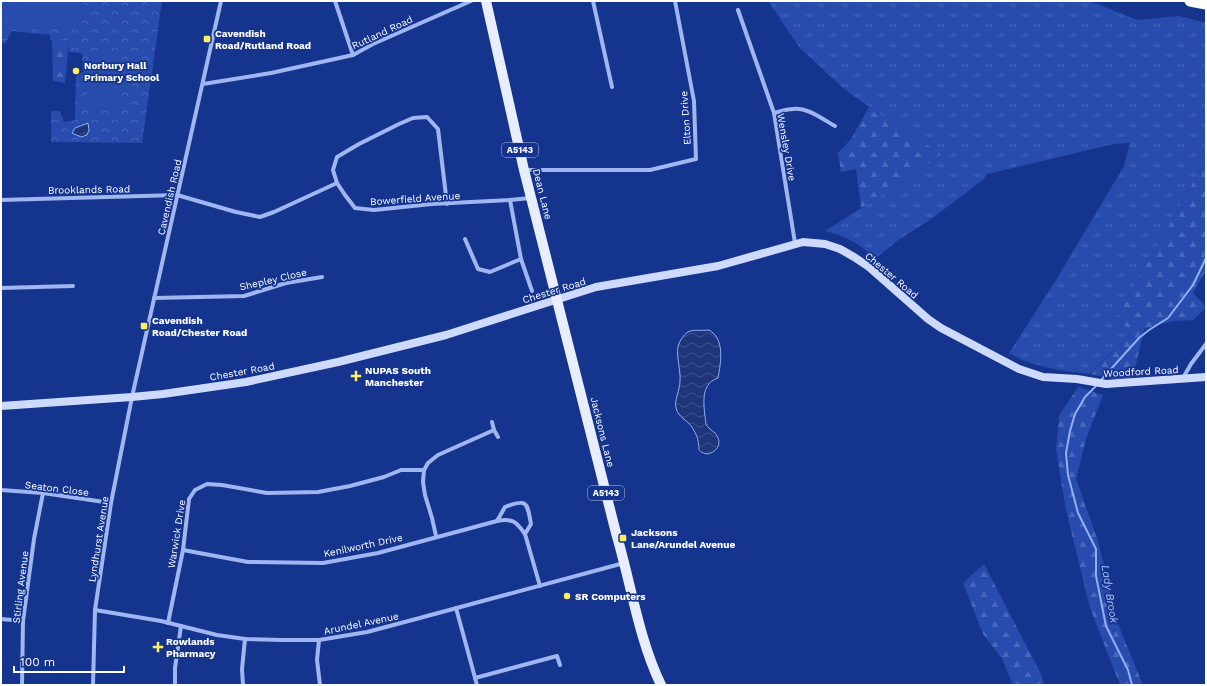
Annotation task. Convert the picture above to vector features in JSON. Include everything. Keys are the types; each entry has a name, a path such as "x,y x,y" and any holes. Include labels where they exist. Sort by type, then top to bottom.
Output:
{"highway":[{"path":"1190,1 1206,4"}],"main road":[{"name":"Dean Lane","path":"486,1 524,170 556,299"},
{"name":"Jacksons Lane","path":"556,299 616,533 625,562 643,639 660,685"}],"street":[{"name":"Cavendish Road","path":"132,397 221,1"},
{"path":"335,1 353,55"},
{"name":"Rutland Road","path":"203,84 271,73 353,55 373,44 471,1"},
{"path":"593,1 612,87"},
{"name":"Elton Drive","path":"524,170 650,170 696,158 694,102 675,1"},
{"name":"Wensley Drive","path":"738,10 774,113 795,243"},
{"path":"774,113 792,109 807,110 835,126"},
{"path":"177,195 236,212 260,217 338,183 333,170 337,157 399,124 413,118 427,117 438,129 447,204"},
{"name":"Bowerfield Avenue","path":"338,183 345,195 356,208 374,210 531,198"},
{"name":"Brooklands Road","path":"1,200 177,195"},
{"path":"510,200 521,259 532,291"},
{"path":"465,239 478,269 490,272 521,259"},
{"name":"Chester Road","path":"1,406 163,394 246,382 338,362 446,335 596,287 718,266 795,243 810,242 824,244 840,249 854,257 869,267 928,319 941,328 1019,369 1043,376 1077,380"},
{"name":"Shepley Close","path":"154,298 244,296 286,283 322,277"},
{"path":"1,288 73,286"},
{"path":"1183,378 1191,364 1206,344"},
{"name":"Woodford Road","path":"1077,380 1106,384 1206,377"},
{"name":"Lyndhurst Avenue","path":"93,685 95,610 111,503 132,397"},
{"path":"492,422 498,437"},
{"path":"436,536 422,482 424,470 428,463 438,455 494,430"},
{"name":"Warwick Drive","path":"168,623 183,550 189,498 195,490 207,484 222,485 267,493 318,492 384,477 401,470 424,470"},
{"name":"Seaton Close","path":"1,490 43,493 111,503"},
{"name":"Stirling Avenue","path":"22,685 23,621 34,539 43,493"},
{"name":"Kenilworth Drive","path":"497,521 505,507 520,502 525,503 531,524 525,534"},
{"name":"Kenilworth Drive","path":"183,550 248,562 323,563 378,553 436,536 508,519 518,524 525,534 540,586"},
{"name":"Arundel Avenue","path":"95,610 168,623 217,635 245,639 319,640 367,632 625,562"},
{"path":"456,608 476,685"},
{"path":"1,619 23,621"},
{"path":"175,685 175,668 181,626"},
{"path":"243,685 242,669 245,639"},
{"path":"319,640 318,660 320,685"},
{"path":"474,678 558,656 560,665"}],"green space":[{"name":"Norbury Hall Primary School","path":"1,1 162,1 142,143 51,142 51,111 60,111 64,122 75,120 76,74 83,72 82,53 69,52 69,40 50,40 50,35 12,31 5,44 1,42"},
{"path":"1,1 84,1 82,30 1,24"},
{"path":"768,1 1090,1 1137,20 1179,16 1206,23 1206,157 1188,192 1117,316 1131,334 1089,374 1058,370 1038,365 1009,353 1056,280 1124,166 1130,143 1114,144 987,174 984,179 934,217 897,241 876,258 852,241 840,235 825,231 913,175 940,154 902,130 844,89 799,47"},
{"path":"52,40 69,40 65,83 53,81"},
{"path":"90,53 122,55 119,109 86,107"},
{"path":"869,107 941,154 913,175 861,208 856,169 841,172 838,153 851,139"},
{"path":"1206,157 1206,270 1193,293 1206,307 1193,320 1173,321 1144,329 1132,382 1090,374 1131,334 1117,316 1188,192"},
{"path":"1078,387 1103,395 1086,439 1076,479 1098,541 1118,624 1143,685 1120,685 1090,608 1066,510 1056,449 1059,416"},
{"path":"984,564 1041,674 1044,685 1013,685 1002,659 983,634 963,583"}],"water":[{"path":"88,123 89,130 87,135 81,137 72,133 75,128"},
{"path":"709,330 718,339 721,358 718,378 708,385 704,397 706,424 715,433 719,440 716,449 707,454 700,451 695,432 677,411 676,398 680,381 678,354 679,343 688,332"}],"waterway":[{"path":"1101,380 1139,338 1168,318 1193,285 1206,258"},
{"name":"Lady Brook","path":"1097,385 1085,397 1075,414 1066,453 1068,475 1078,513 1096,549 1096,576 1106,626 1128,670 1132,685"}],"place":[{"name":"Cavendish Road/Rutland Road","path":"207,39"},
{"name":"Norbury Hall Primary School","path":"76,71"},
{"name":"Cavendish Road/Chester Road","path":"144,326"},
{"name":"NUPAS South Manchester","path":"356,376"},
{"name":"Jacksons Lane/Arundel Avenue","path":"623,538"},
{"name":"SR Computers","path":"567,596"},
{"name":"Rowlands Pharmacy","path":"158,647"}]}
